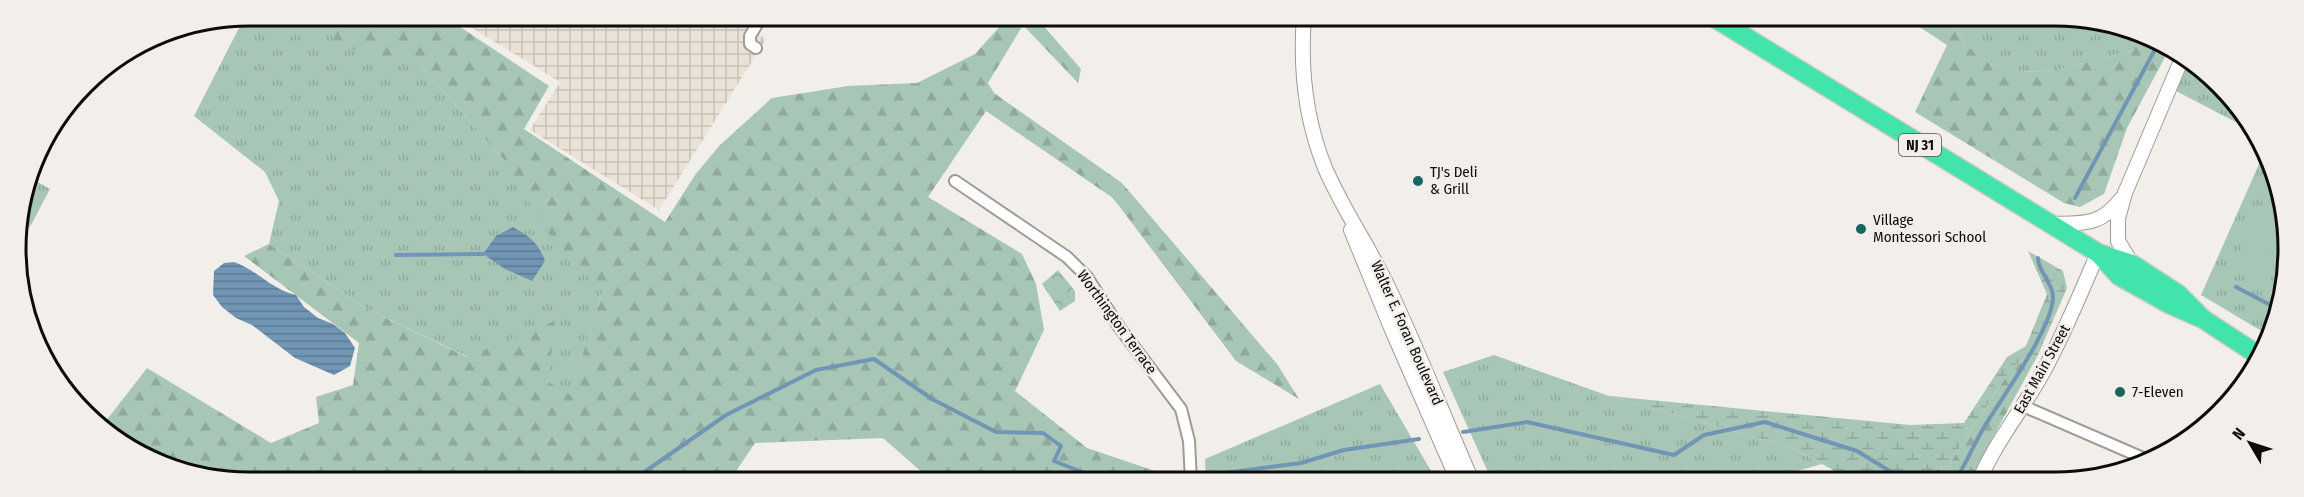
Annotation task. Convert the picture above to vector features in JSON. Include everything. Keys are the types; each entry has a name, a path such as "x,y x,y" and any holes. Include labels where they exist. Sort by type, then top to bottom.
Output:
{"highway":[{"name":"NJ 31","path":"1729,26 2098,253 2132,264 2178,294 2203,319"},
{"name":"NJ 31","path":"2098,253 2119,276 2171,305 2203,319 2253,352"}],"street":[{"path":"756,26 750,36 750,44 756,48"},
{"name":"Walter E. Foran Boulevard","path":"1304,26 1303,57 1309,110 1325,167 1365,267 1454,472"},
{"path":"2132,264 2118,241 2116,234 2118,218 2125,193 2180,64"},
{"name":"Worthington Terrace","path":"955,182 1067,257 1087,277 1125,335 1181,409 1189,441 1191,472"},
{"name":"Walter E. Foran Boulevard","path":"1335,189 1373,255 1390,291 1468,472"},
{"path":"2049,224 2098,220 2114,208 2125,193"},
{"name":"East Main Street","path":"1983,472 2024,406 2060,340 2098,253"},
{"path":"2024,406 2138,456"}],"shaded area":[{"path":"469,26 744,26 766,39 659,210 530,130 560,82"}],"green space":[{"path":"240,26 392,26 421,66 504,160 604,287 570,395 468,357 369,310 269,244 279,201 265,172 194,116"},
{"path":"326,26 459,26 549,86 524,129 665,222 695,175 719,146 772,98 848,86 917,83 975,54 1000,26 1022,26 988,83 994,93 1122,183 1277,364 1299,399 1236,361 1113,198 986,111 928,197 1022,254 1036,284 1044,330 1015,391 1087,448 1158,472 922,472 883,438 755,443 735,472 248,472 219,470 163,455 137,442 107,420 147,368 271,443 319,423 316,397 353,385 359,343 244,256 269,244 369,310 467,357 555,321 548,382 570,394 604,287 561,254 504,160 421,66 337,45"},
{"path":"1024,26 1044,26 1081,69 1078,83"},
{"path":"1918,26 1956,26 1964,43 1990,64 2019,71 2048,72 2134,50 2135,40 2166,55 2127,128 2104,194 2080,207 2064,203 1915,112 1947,45"},
{"path":"1956,26 2070,26 2085,27 2135,40 2135,50 2048,72 2019,71 1990,64 1964,43"},
{"path":"2185,68 2223,101 2241,125 2176,91"},
{"path":"2261,160 2271,191 2278,234 2277,278 2263,332 2201,295"},
{"path":"36,181 50,189 26,232"},
{"path":"2265,198 2273,201 2277,224 2257,215"},
{"path":"2254,221 2278,232 2278,253 2246,238"},
{"path":"2244,244 2278,260 2278,268 2273,278 2236,261"},
{"path":"2028,251 2063,271 2067,288 2038,355 2013,366 1948,466 1930,472 1837,472 1791,447 1609,396 1910,425 1964,423 2007,357 2026,346 2047,294"},
{"path":"1058,270 1075,291 1075,301 1060,311 1042,284"},
{"path":"1494,355 1609,396 1791,447 1822,464 1793,472 1488,472 1443,372"},
{"path":"2038,355 1974,472 1930,472 1948,466 2013,366"},
{"path":"1380,384 1432,472 1206,472 1205,459"}],"water":[{"path":"513,227 533,241 545,261 532,281 505,269 483,254 496,236"},
{"path":"234,262 279,289 296,295 304,307 318,318 333,324 345,333 355,348 350,366 334,375 295,358 252,325 236,318 222,307 213,295 214,271 224,263"}],"waterway":[{"path":"2075,198 2155,49"},
{"path":"396,255 483,254"},
{"path":"1961,472 1983,429 2025,363 2045,326 2053,296 2040,268 2038,258"},
{"path":"2236,287 2271,305"},
{"path":"644,472 726,415 816,370 874,359 932,399 996,432 1043,433 1061,446 1054,461 1082,472"},
{"path":"1463,432 1527,422 1674,455 1704,435 1765,422 1857,451 1891,472"},
{"path":"1232,472 1301,463 1344,450 1419,439"}],"place":[{"name":"TJ's Deli & Grill","path":"1418,181"},
{"name":"Village Montessori School","path":"1861,229"},
{"name":"7-Eleven","path":"2120,392"}]}
